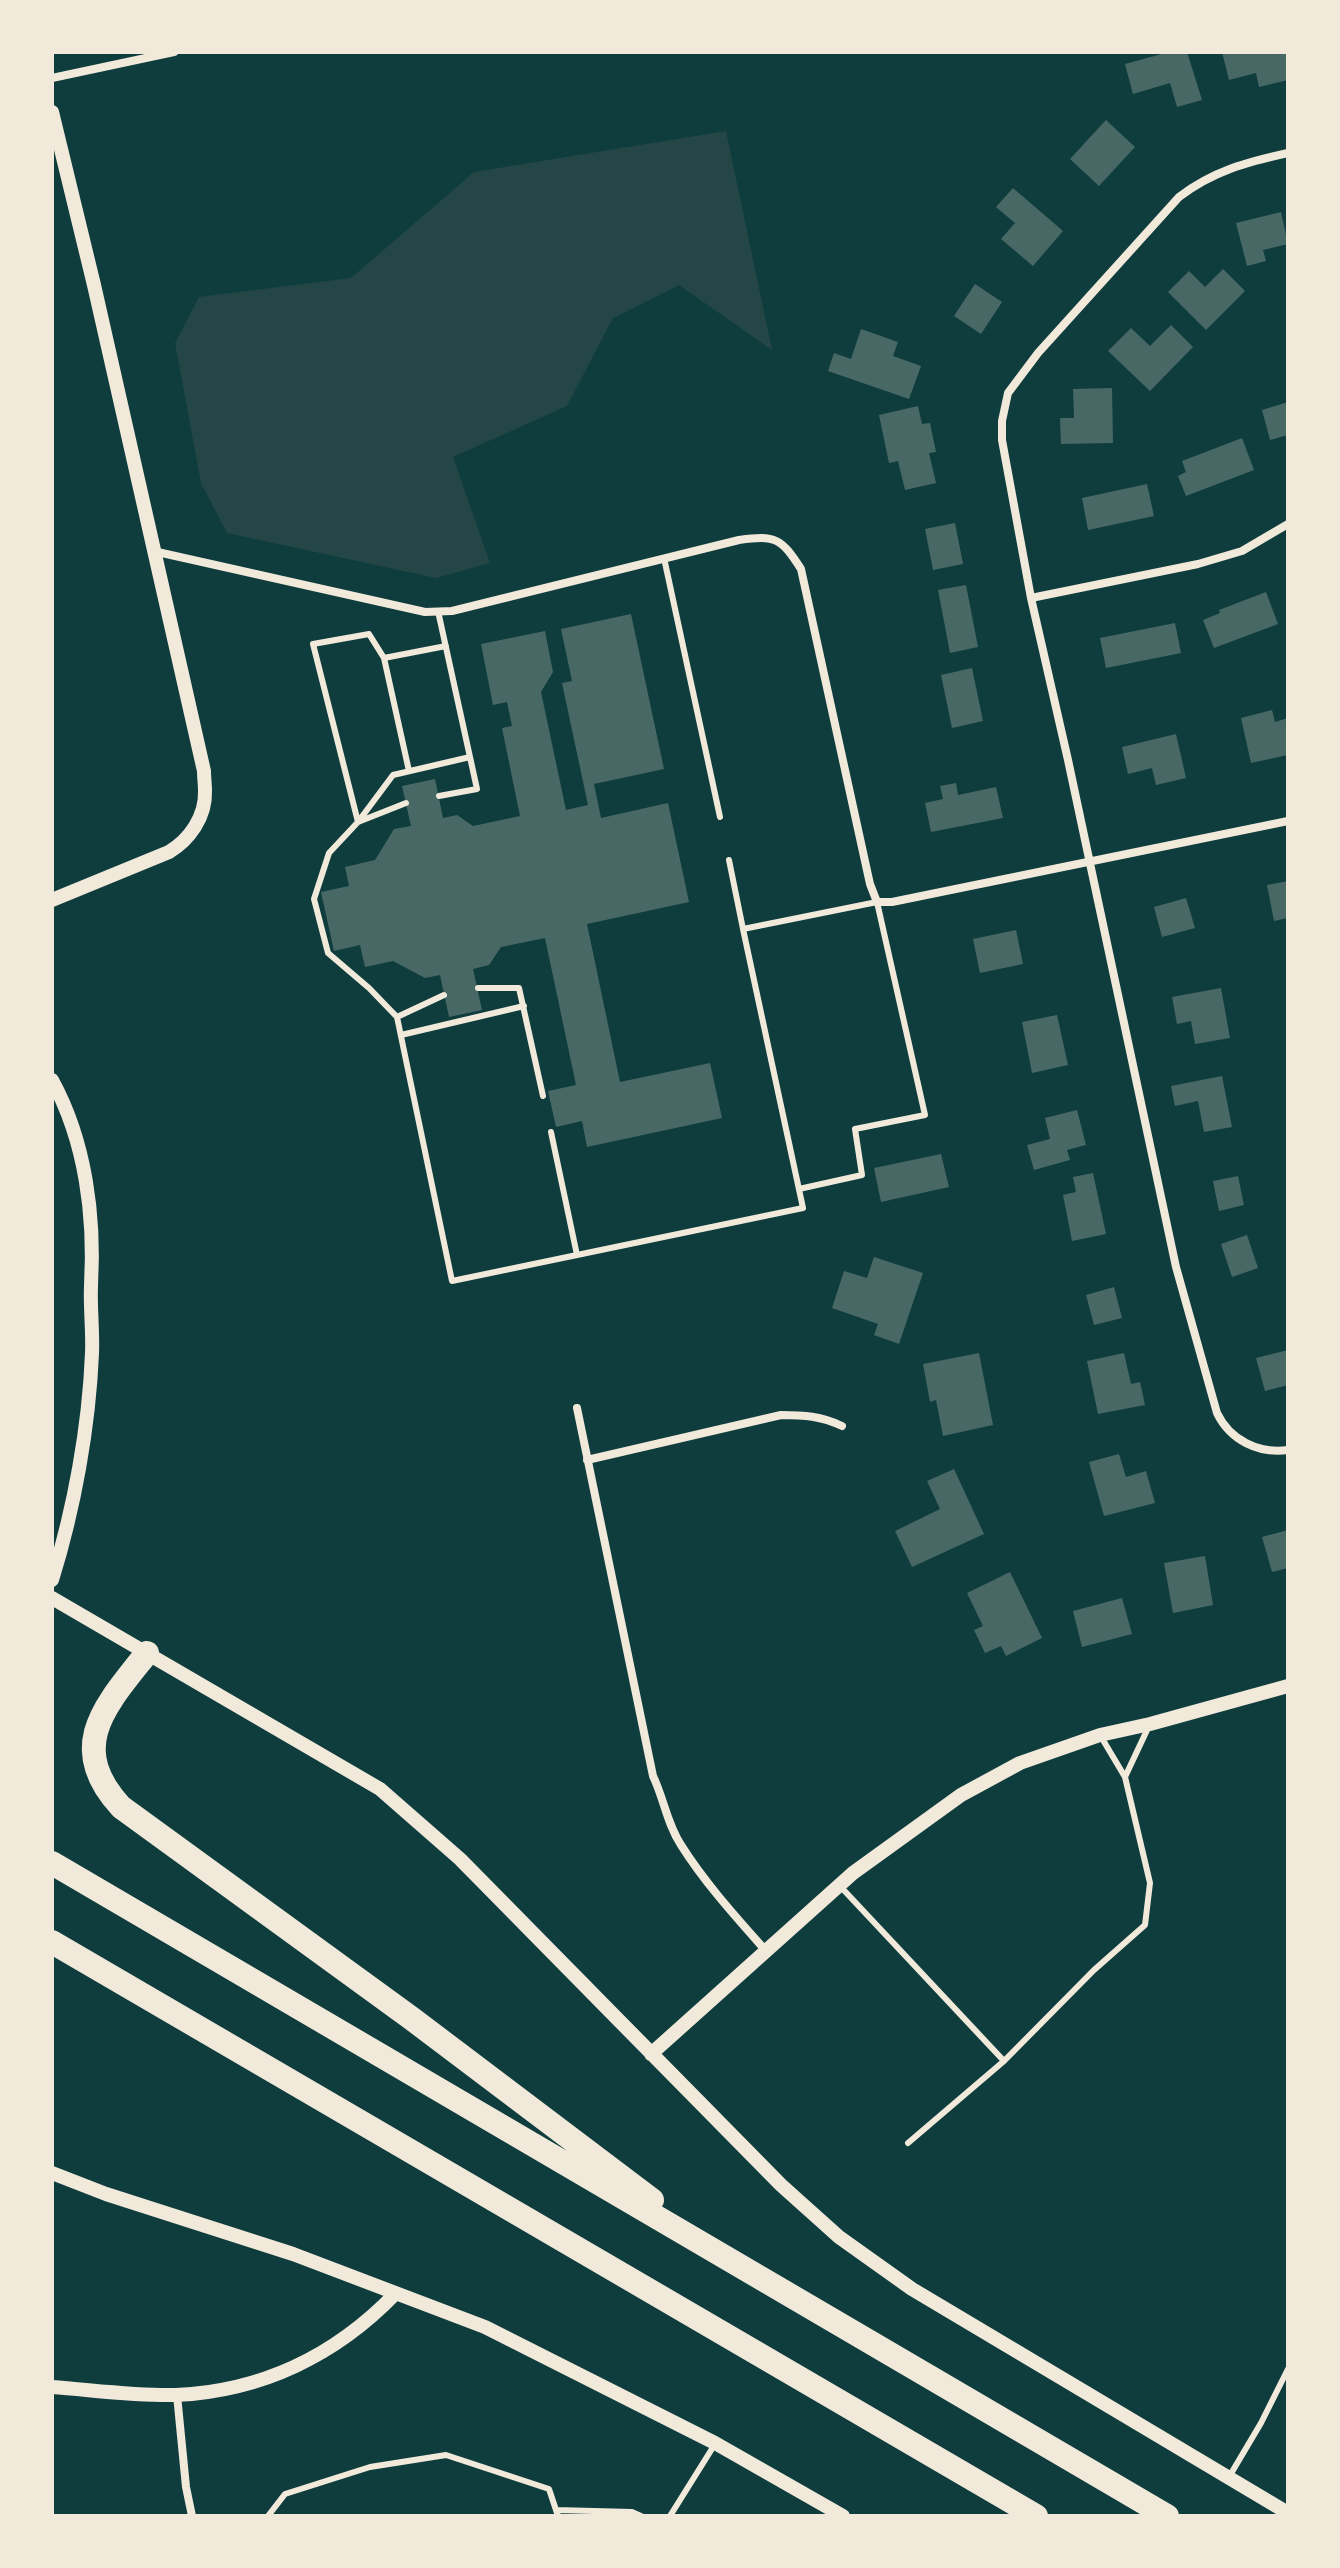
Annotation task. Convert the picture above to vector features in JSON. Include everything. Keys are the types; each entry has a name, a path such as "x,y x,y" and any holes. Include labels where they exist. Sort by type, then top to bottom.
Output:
{"highway":[{"path":"147,1653 107,1704 96,1730 97,1775 121,1807 411,2018 750,2273"},
{"path":"52,1863 1167,2516"},
{"path":"52,1942 1036,2516"}],"street":[{"path":"52,78 174,52"},
{"path":"52,112 204,771 205,797 193,832 182,845 52,900"},
{"path":"1288,153 1238,164 1202,180 1179,197 1038,353 1008,393 1002,421 1002,440 1031,598 1176,1267 1217,1413 1231,1434 1245,1443 1262,1450 1288,1450"},
{"path":"1031,598 1198,564 1242,551 1288,524"},
{"path":"153,551 413,611 452,611 739,540 772,537 785,545 801,569 870,884 877,902 892,902 1288,821"},
{"path":"52,1080 84,1169 90,1205 93,1272 92,1353 86,1421 69,1518 52,1580"},
{"path":"577,1408 653,1776 667,1817 680,1845 703,1880 766,1951"},
{"path":"587,1460 781,1415 826,1418 842,1426"},
{"path":"52,1598 380,1789 460,1859 781,2185 839,2237 912,2289 1288,2513"},
{"path":"651,2054 839,1885 961,1795 1020,1763 1100,1735 1288,1686"},
{"path":"52,2173 106,2194 293,2254 485,2327 715,2443 843,2516"},
{"path":"52,2387 177,2395 210,2392 283,2372 314,2357 367,2322 395,2294"},
{"path":"177,2395 192,2516"}],"lane":[{"path":"664,558 720,817"},
{"path":"438,611 477,789 439,796"},
{"path":"358,822 313,644 369,634 384,658 409,771"},
{"path":"384,658 446,646"},
{"path":"470,757 393,775 358,822 329,853 314,899 328,953 397,1017 452,1281 803,1208 729,860"},
{"path":"358,822 406,803"},
{"path":"743,929 877,902 925,1115 855,1129 862,1175 799,1189"},
{"path":"478,988 519,988 543,1096"},
{"path":"397,1017 444,995"},
{"path":"401,1035 524,1006"},
{"path":"551,1132 577,1255"},
{"path":"1125,1777 1150,1724"},
{"path":"908,2143 1004,2061 1094,1970 1145,1925 1150,1883 1125,1777 1100,1735"},
{"path":"839,1885 1004,2061"},
{"path":"1229,2477 1288,2369"},
{"path":"670,2516 715,2443"},
{"path":"268,2516 285,2494 370,2467 446,2455 549,2489 557,2513 632,2512 641,2516"}],"shaded area":[{"path":"726,131 772,350 679,285 613,318 567,406 453,457 490,563 436,578 227,533 201,483 175,343 199,297 351,278 474,172"}],"building":[{"path":"1169,52 1187,52 1202,100 1177,107 1170,83 1133,94 1125,64"},
{"path":"1222,52 1288,52 1288,80 1259,87 1256,73 1229,80"},
{"path":"1106,120 1135,147 1099,186 1070,159"},
{"path":"1013,188 1063,231 1033,266 1001,239 1015,223 996,207"},
{"path":"1281,212 1288,244 1263,250 1266,261 1247,266 1236,223"},
{"path":"1223,269 1245,291 1206,330 1168,292 1189,271 1205,287"},
{"path":"975,284 1002,302 981,334 954,316"},
{"path":"1171,325 1193,347 1150,391 1108,351 1131,328 1150,346"},
{"path":"861,329 898,342 893,356 921,366 909,399 828,371 834,353 851,359"},
{"path":"1112,388 1113,443 1061,444 1060,418 1074,418 1073,389"},
{"path":"1288,402 1288,435 1270,440 1262,410"},
{"path":"918,406 922,424 930,423 936,452 929,453 936,483 905,490 898,461 889,463 879,415"},
{"path":"1242,438 1254,470 1186,496 1178,476 1186,472 1182,461"},
{"path":"1147,484 1154,516 1088,530 1082,498"},
{"path":"955,523 963,564 933,570 925,529"},
{"path":"966,585 978,647 950,653 938,590"},
{"path":"1266,592 1278,624 1214,648 1203,620 1220,613 1219,610"},
{"path":"631,614 664,769 594,784 601,818 668,803 689,902 587,924 620,1082 710,1063 722,1118 587,1147 582,1121 556,1127 548,1091 576,1085 545,938 501,947 489,965 473,969 482,1010 449,1017 440,975 425,978 393,961 365,967 360,945 334,951 321,892 349,886 345,867 375,860 394,829 411,826 402,786 435,779 443,818 457,815 473,826 520,816 502,728 512,726 507,702 493,705 481,644 545,631 553,672 541,692 566,810 588,805 562,683 572,681 561,629"},
{"path":"1175,623 1181,653 1106,668 1100,638"},
{"path":"972,668 983,721 952,728 941,675"},
{"path":"1272,710 1275,722 1288,718 1288,755 1251,763 1241,718"},
{"path":"1176,734 1186,778 1156,785 1152,768 1128,774 1122,747"},
{"path":"956,783 958,795 996,787 1003,818 931,832 925,803 943,799 940,786"},
{"path":"1288,881 1288,918 1274,921 1267,885"},
{"path":"1186,898 1195,928 1162,937 1154,907"},
{"path":"1016,930 1023,964 980,973 973,939"},
{"path":"1221,988 1230,1038 1195,1044 1191,1021 1177,1024 1172,997"},
{"path":"1057,1015 1068,1065 1032,1073 1022,1022"},
{"path":"1222,1076 1232,1127 1204,1132 1198,1101 1175,1106 1171,1086"},
{"path":"1077,1110 1086,1145 1067,1150 1070,1160 1034,1170 1027,1145 1050,1139 1045,1118"},
{"path":"941,1154 949,1187 881,1202 874,1168"},
{"path":"1093,1173 1106,1234 1072,1241 1063,1195 1076,1192 1073,1177"},
{"path":"1238,1176 1244,1205 1219,1211 1213,1181"},
{"path":"1247,1235 1258,1268 1232,1277 1221,1244"},
{"path":"874,1257 923,1273 899,1344 874,1335 878,1324 832,1308 844,1271 867,1278"},
{"path":"1114,1287 1122,1318 1094,1325 1086,1295"},
{"path":"1288,1350 1288,1385 1265,1391 1256,1358"},
{"path":"979,1353 993,1425 943,1436 936,1400 930,1402 923,1364"},
{"path":"1124,1353 1131,1384 1140,1382 1145,1405 1098,1414 1087,1361"},
{"path":"1119,1454 1126,1477 1146,1471 1155,1503 1104,1516 1089,1462"},
{"path":"954,1469 984,1534 912,1567 895,1531 940,1509 927,1481"},
{"path":"1288,1530 1288,1568 1272,1572 1262,1537"},
{"path":"1205,1556 1213,1605 1173,1613 1164,1563"},
{"path":"1010,1572 1042,1638 1006,1656 1001,1646 985,1653 974,1630 983,1626 967,1593"},
{"path":"1122,1598 1132,1634 1082,1647 1073,1611"}]}
